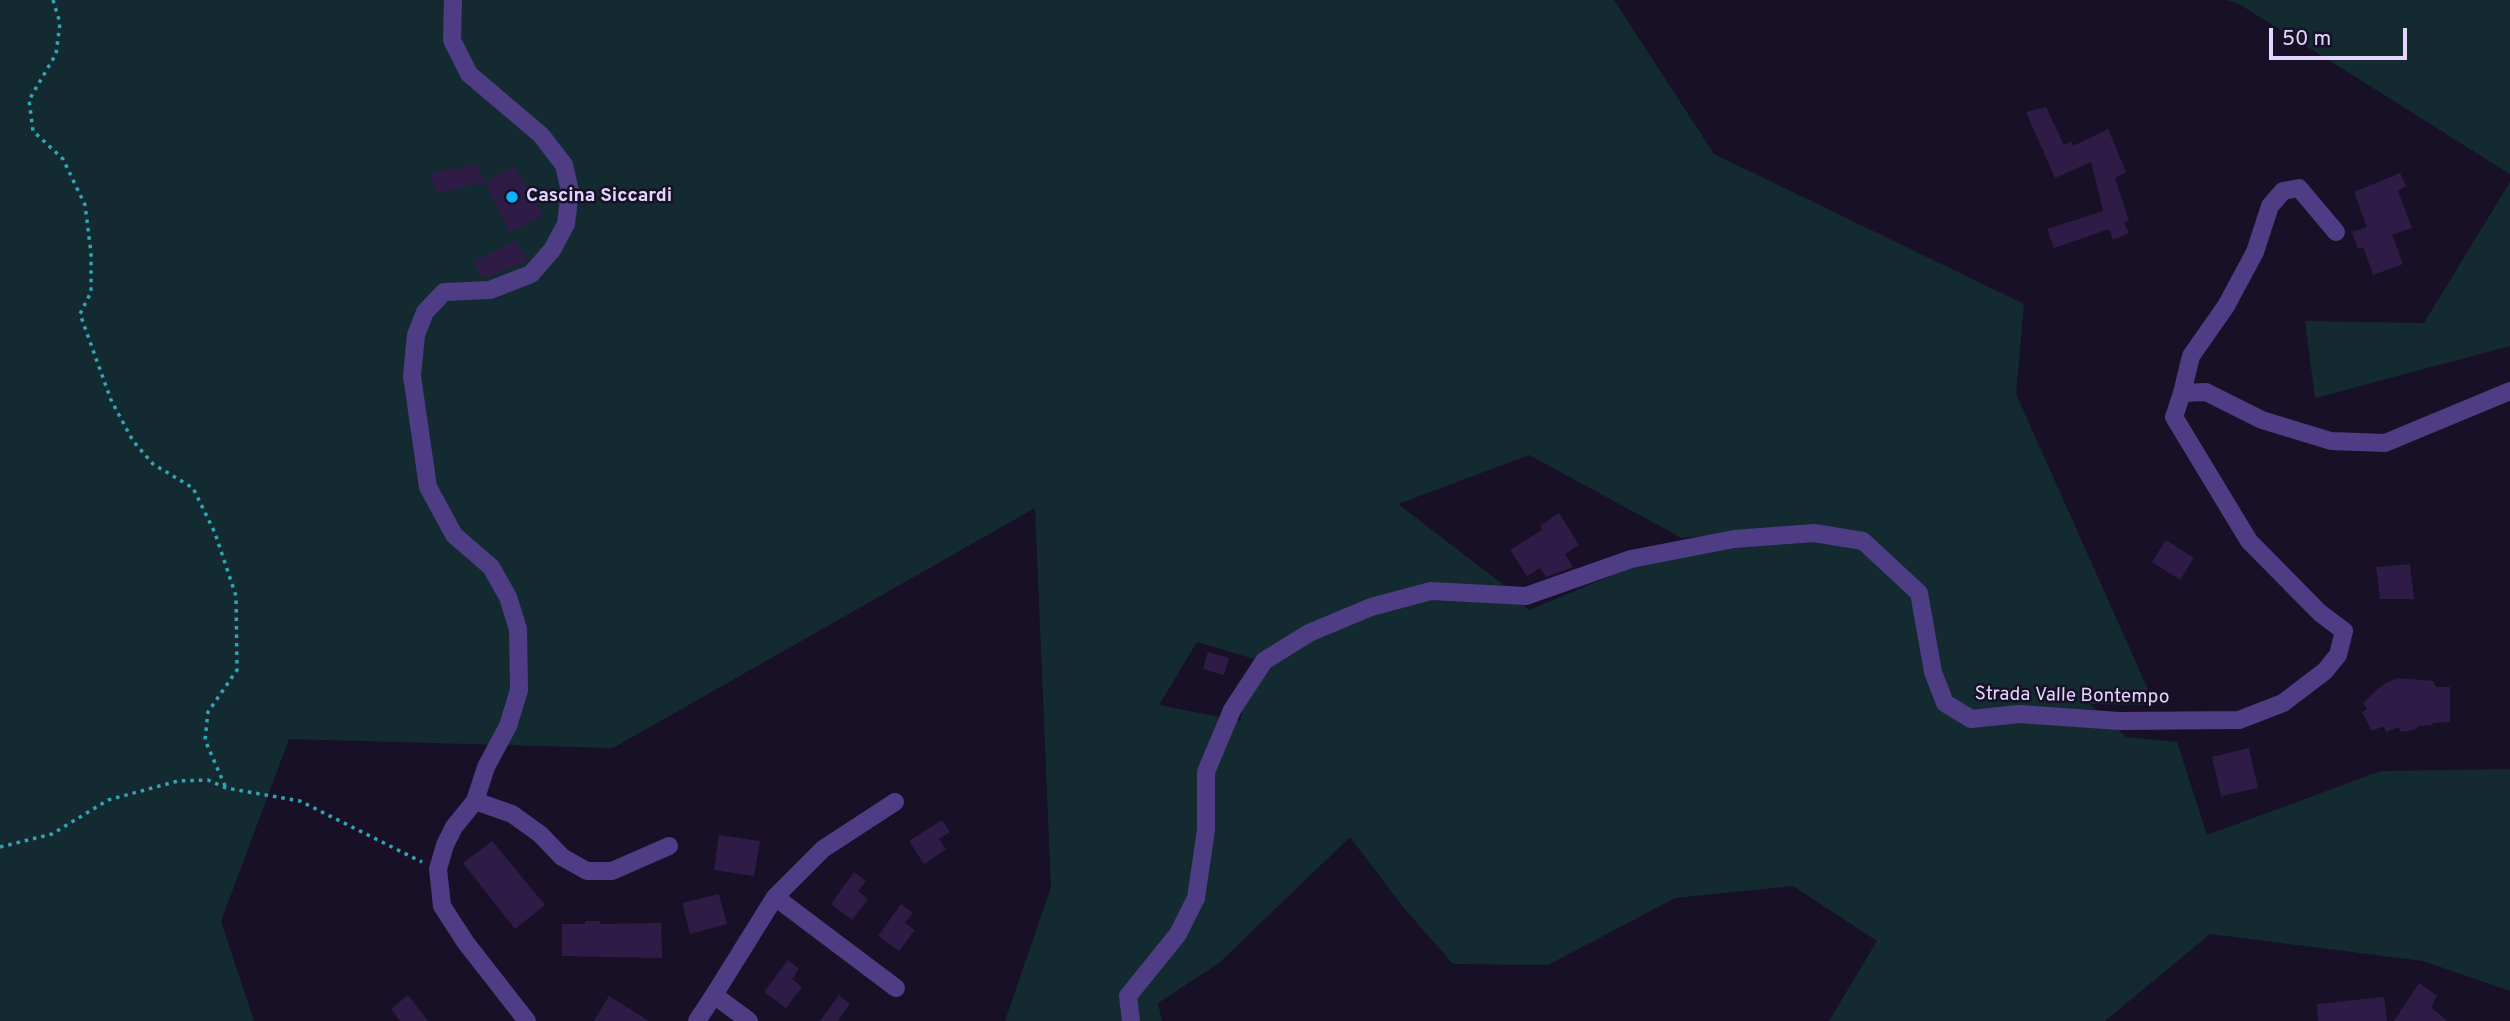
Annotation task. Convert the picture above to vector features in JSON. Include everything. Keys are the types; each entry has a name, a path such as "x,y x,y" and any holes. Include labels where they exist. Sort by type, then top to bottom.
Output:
{"street":[{"path":"453,0 453,40 469,74 541,135 564,165 570,191 566,224 552,250 531,274 489,290 444,292 425,312 416,335 412,376 428,487 454,535 491,567 508,597 518,629 519,690 508,726 486,767 475,801 454,827 439,869 442,906 466,943 527,1021"},
{"path":"2336,232 2300,188 2283,191 2270,206 2255,253 2226,306 2191,356 2182,393 2206,392 2262,420 2331,441 2385,443 2510,391"},
{"name":"Strada Valle Bontempo","path":"1131,1021 1128,996 1178,934 1196,898 1206,830 1206,772 1232,710 1264,661 1309,633 1371,607 1431,591 1526,596 1631,559 1734,539 1814,533 1863,541 1919,593 1937,682 1945,703 1971,719 2019,714 2120,721 2239,720 2283,703 2325,671 2338,655 2344,631 2319,613 2249,541 2174,417 2182,393"},
{"path":"475,801 512,814 540,834 562,857 587,871 612,871 668,846"},
{"path":"697,1021 775,897 823,849 895,803"},
{"path":"775,897 896,988"},
{"path":"714,995 749,1021"}],"path":[{"path":"53,0 60,23 56,54 29,100 33,131 62,159 85,205 91,253 91,292 80,314 111,400 133,441 153,464 193,488 215,533 236,596 237,670 208,712 205,740 226,788"},
{"path":"0,847 52,834 108,800 178,780 208,780 226,788 300,801 439,869"}],"green space":[{"path":"0,0 1614,0 1714,154 2024,304 2016,394 2155,705 2090,704 2126,737 2177,742 2207,835 2381,771 2510,769 2510,991 2423,961 2210,934 2105,1021 1829,1021 1877,941 1793,886 1675,898 1548,965 1453,964 1403,907 1350,837 1219,963 1158,1003 1162,1021 1005,1021 1051,887 1035,508 613,748 289,739 221,921 254,1021 0,1021","holes":["1529,455 1682,538 1819,525 1634,566 1529,610 1501,583 1398,504","1197,642 1254,659 1240,721 1159,705"]},
{"path":"2226,0 2510,0 2510,174 2239,4"},
{"path":"2510,182 2510,346 2315,398 2305,321 2424,323"}],"building":[{"path":"2046,107 2064,145 2071,141 2073,146 2108,129 2126,172 2115,178 2129,221 2124,223 2129,233 2113,240 2109,229 2054,248 2047,229 2103,211 2091,162 2055,178 2026,112"},
{"name":"Cascina Siccardi","path":"477,164 485,182 437,193 429,174"},
{"name":"Cascina Siccardi","path":"514,166 543,215 510,233 485,182"},
{"path":"2400,173 2406,186 2398,191 2412,228 2392,235 2403,264 2373,275 2363,247 2358,249 2352,232 2367,227 2354,192"},
{"name":"Cascina Siccardi","path":"516,240 527,261 483,279 474,262"},
{"path":"1559,513 1579,545 1565,554 1573,567 1546,577 1540,568 1527,576 1510,550 1542,530 1540,526"},
{"path":"2166,540 2194,558 2180,580 2152,562"},
{"path":"2410,564 2414,599 2380,599 2376,567"},
{"path":"1208,652 1229,658 1224,675 1203,669"},
{"path":"2397,678 2433,681 2436,687 2450,687 2450,722 2418,726 2417,729 2401,732 2399,727 2386,732 2384,726 2372,731 2362,712 2367,709 2363,703 2382,685"},
{"path":"2249,748 2258,788 2221,796 2212,757"},
{"path":"942,820 950,832 939,839 946,849 924,864 909,841"},
{"path":"719,835 760,841 754,876 714,870"},
{"path":"492,841 545,905 515,929 463,863"},
{"path":"854,872 866,881 858,891 868,899 852,920 831,904"},
{"path":"719,894 727,924 690,934 682,903"},
{"path":"901,904 913,913 905,923 915,930 899,951 878,936"},
{"path":"585,921 600,921 600,924 661,923 662,958 562,956 562,924 585,924"},
{"path":"788,960 799,969 792,979 802,987 786,1008 764,992"},
{"path":"2419,983 2437,996 2431,1007 2447,1021 2394,1021"},
{"path":"408,995 428,1021 400,1021 391,1009"},
{"path":"839,995 850,1004 838,1021 820,1021"},
{"path":"609,996 649,1021 594,1021"},
{"path":"2384,997 2387,1021 2318,1021 2317,1004"}],"place":[{"name":"Cascina Siccardi","path":"512,197"}]}
